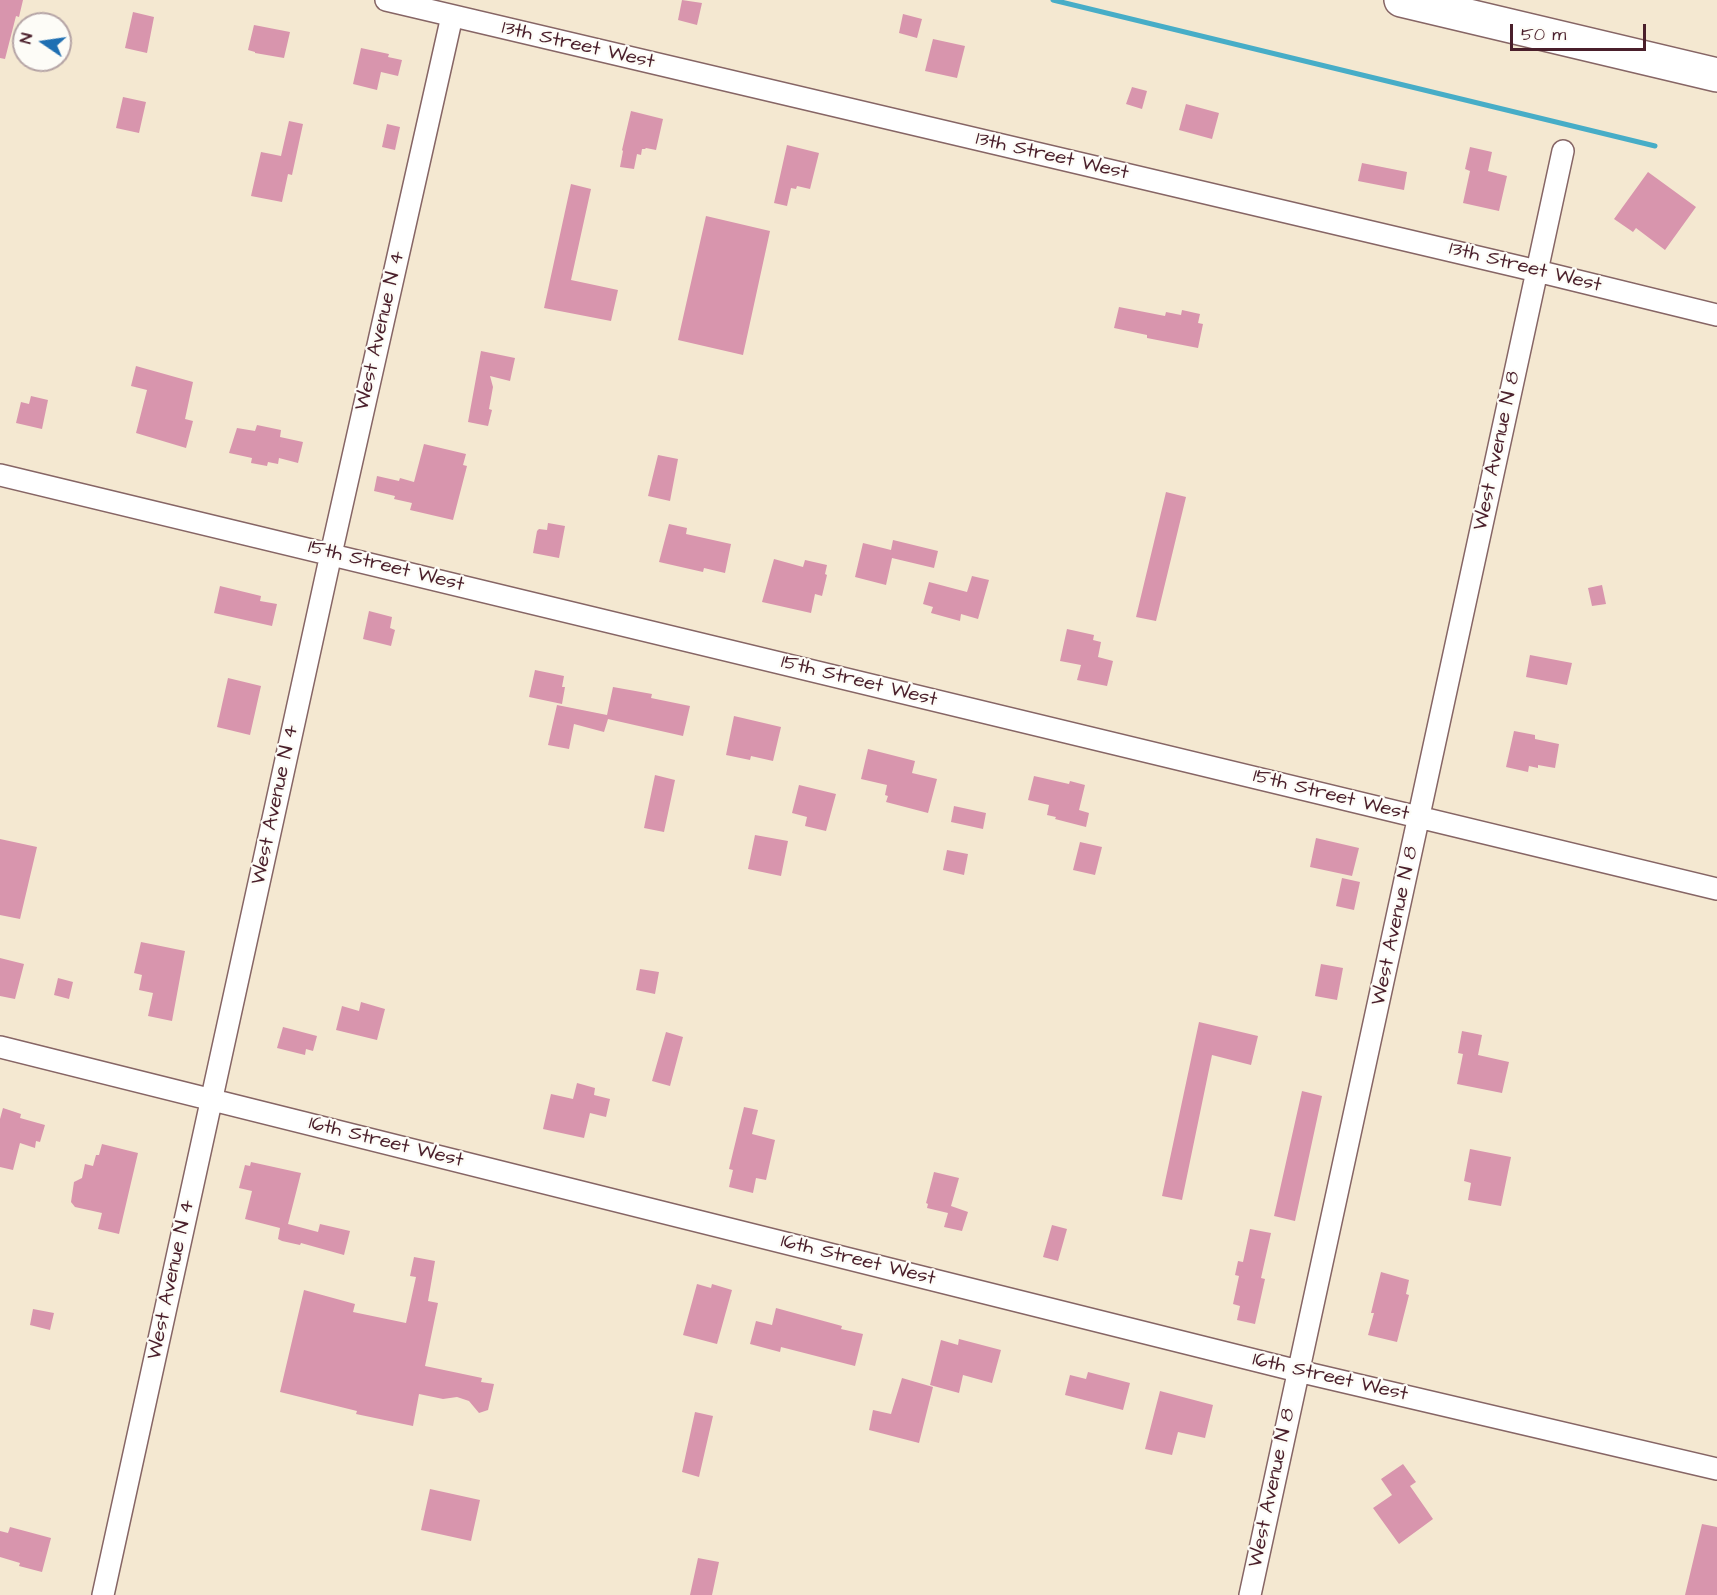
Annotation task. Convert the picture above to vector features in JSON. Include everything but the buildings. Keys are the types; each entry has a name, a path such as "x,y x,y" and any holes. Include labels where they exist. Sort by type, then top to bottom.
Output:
{"highway":[{"path":"1401,0 1717,75"}],"street":[{"name":"13th Street West","path":"386,0 1717,315"},
{"name":"West Avenue N 4","path":"103,1595 331,554 452,16"},
{"name":"West Avenue N 8","path":"1250,1595 1563,151"},
{"name":"15th Street West","path":"0,475 1717,889"},
{"name":"16th Street West","path":"0,1047 1298,1371 1717,1469"}],"waterway":[{"path":"1053,0 1655,146"}]}
